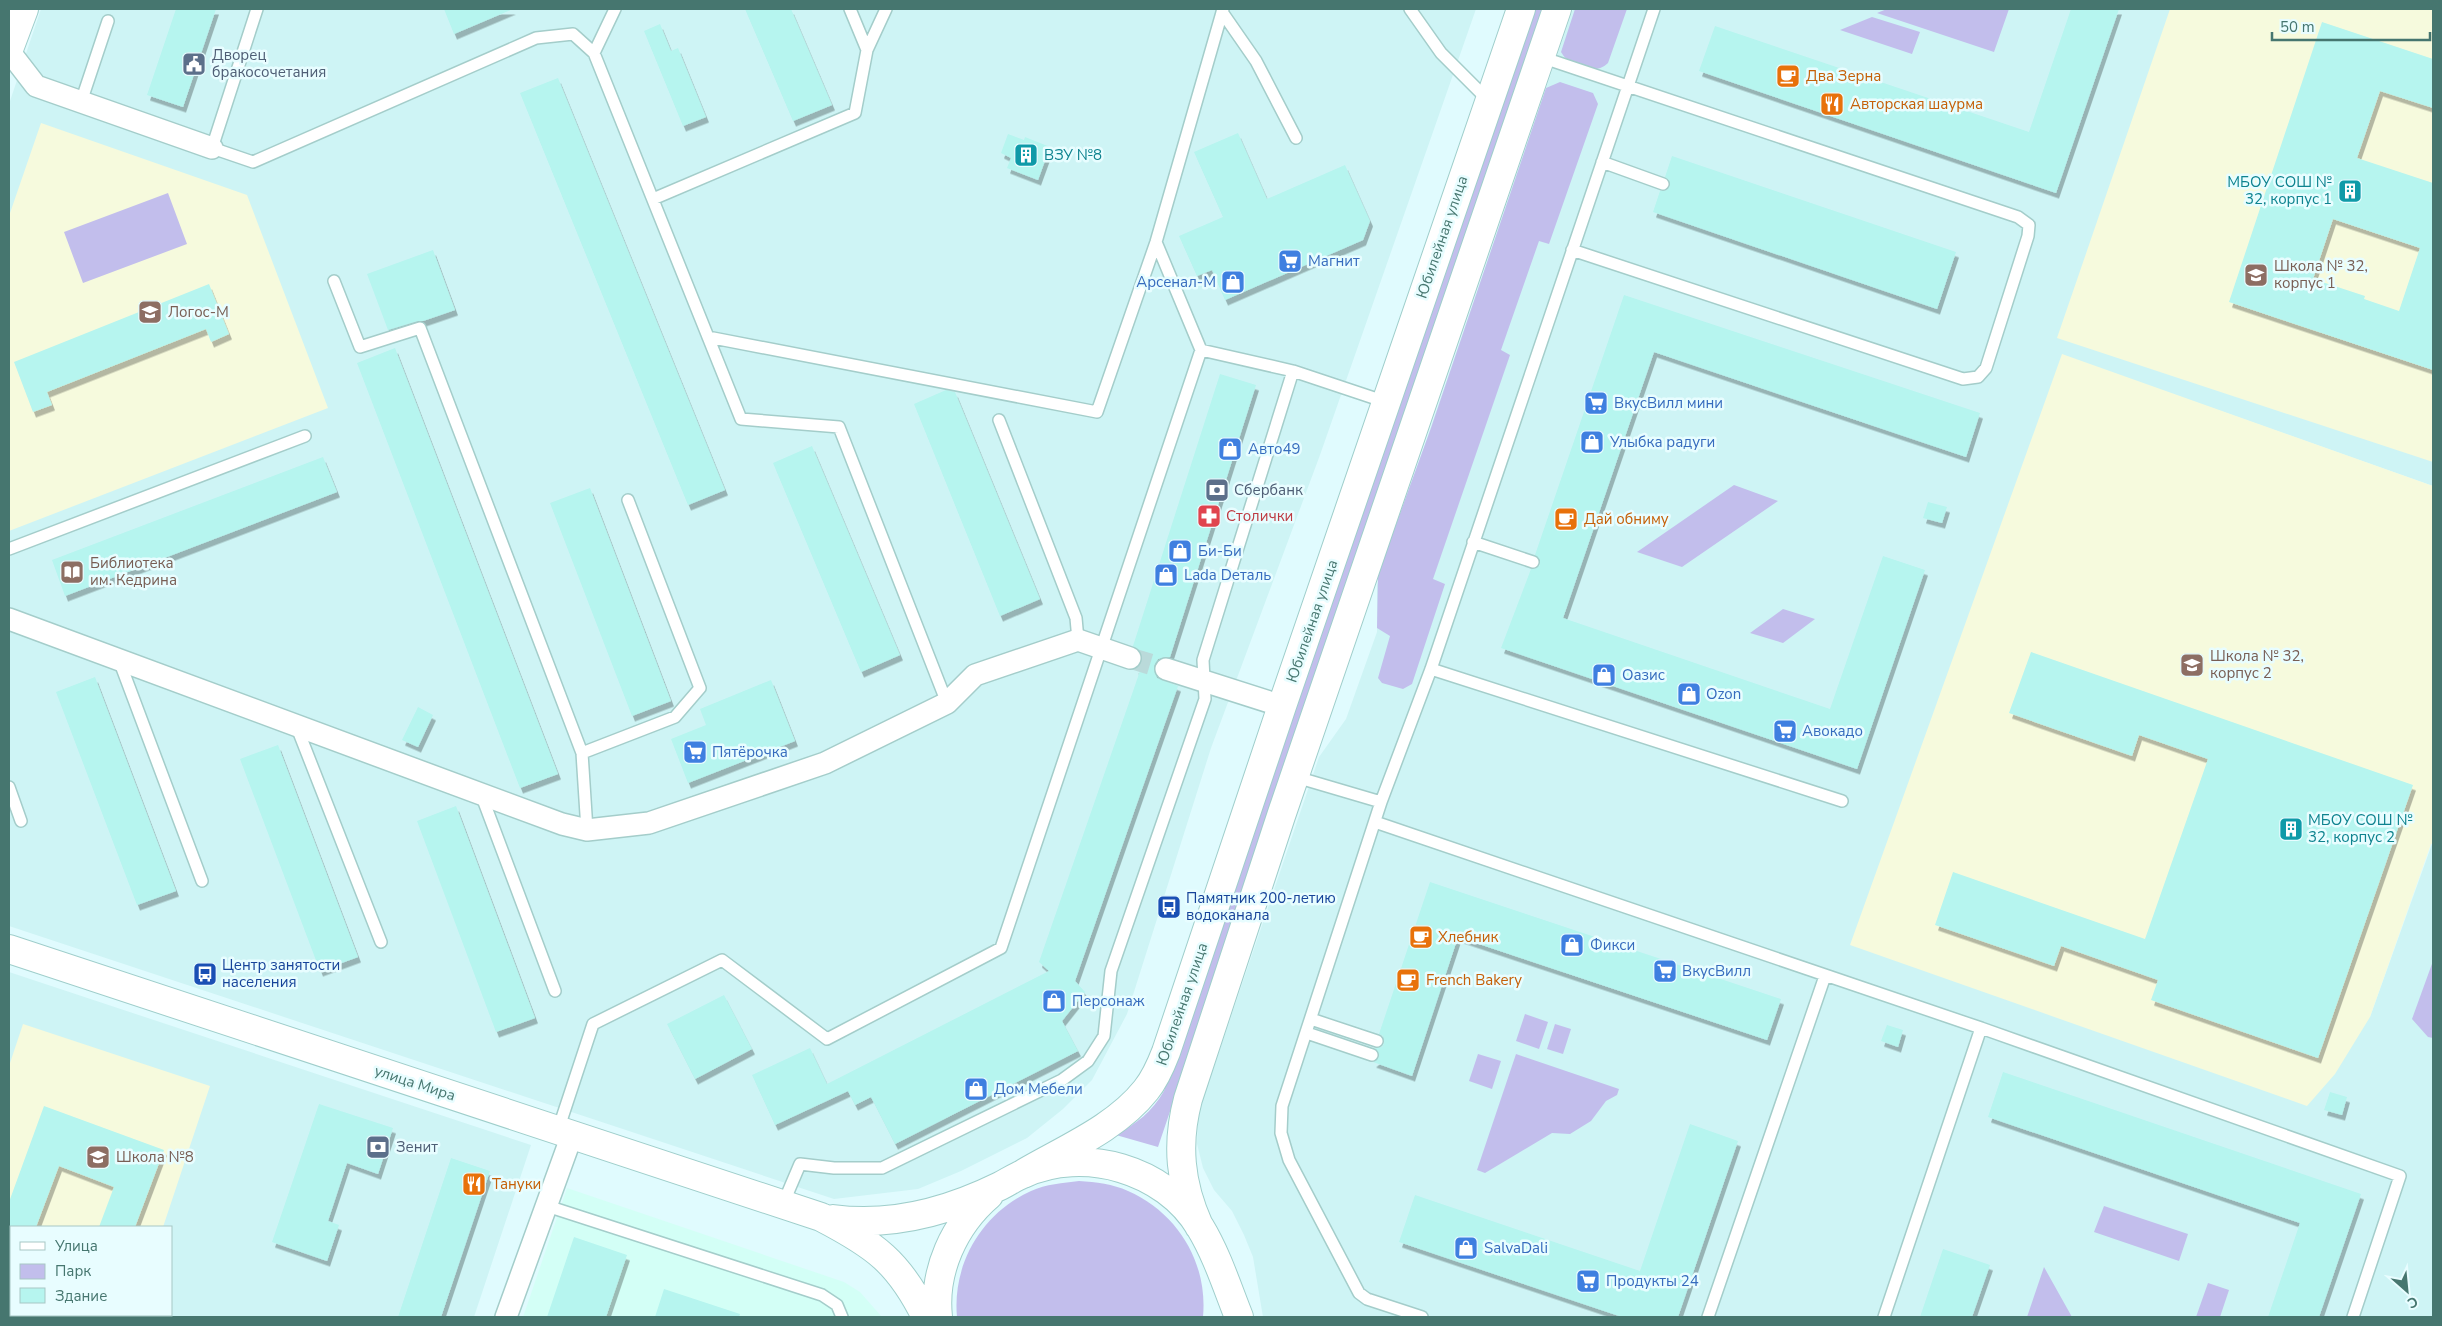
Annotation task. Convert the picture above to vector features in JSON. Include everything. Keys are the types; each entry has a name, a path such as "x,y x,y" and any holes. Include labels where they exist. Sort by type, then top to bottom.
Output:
{"main road":[{"path":"9,50 24,9"},
{"name":"Юбилейная улица","path":"1024,1173 1116,1119 1147,1090 1158,1072 1521,9"},
{"path":"1199,1226 1184,1186 1180,1141 1183,1118 1240,940 1558,9"},
{"name":"улица Мира","path":"9,949 821,1217 876,1248 899,1270 913,1290 926,1317"},
{"name":"улица Мира","path":"821,1217 857,1222 892,1221 919,1216 955,1206 1024,1173 1051,1165 1079,1162 1107,1164 1134,1172 1159,1186 1181,1203 1199,1226 1213,1250 1239,1317"},
{"name":"улица Мира","path":"938,1317 940,1278 947,1251 961,1226 978,1204 1000,1186"},
{"name":"улица Мира","path":"1213,1250 1221,1277 1222,1317"}],"street":[{"path":"9,50 36,86 212,148"},
{"path":"9,619 562,824 587,830 650,823 825,763 947,703 975,676 1078,640 1130,658"},
{"path":"1166,669 1282,706"},
{"path":"506,1317 547,1206 565,1132"}],"lane":[{"path":"257,9 212,148 253,162 536,38 573,34 594,53 740,419 839,427 947,703"},
{"path":"594,53 615,9"},
{"path":"850,9 867,50"},
{"path":"652,199 855,113 867,50 886,9"},
{"path":"1410,9 1441,53 1489,101"},
{"path":"1422,1317 1367,1299 1359,1293 1289,1160 1281,1133 1282,1106 1374,822 1431,669 1654,9"},
{"path":"1223,10 1256,61 1296,138"},
{"path":"708,337 1097,412 1156,242 1223,10"},
{"path":"81,102 108,21"},
{"path":"1541,57 2018,217 2029,225 2028,236 1986,368 1978,377 1963,378 1572,250"},
{"path":"1602,162 1662,184"},
{"path":"565,1132 593,1024 722,960 827,1039 1001,948 1201,350 1156,242"},
{"path":"334,281 360,346 420,328 582,753 587,830"},
{"path":"1201,350 1293,371 1386,402"},
{"path":"783,1204 800,1164 834,1168 882,1168 1062,1080 1088,1061 1104,1036 1111,971 1205,699 1203,660 1293,371"},
{"path":"999,420 1076,618 1078,640"},
{"path":"9,549 305,436"},
{"path":"582,753 675,717 700,688 628,500"},
{"path":"1473,542 1533,562"},
{"path":"119,660 202,881"},
{"path":"1431,669 1842,802"},
{"path":"296,725 380,942"},
{"path":"1296,777 1381,802"},
{"path":"9,787 21,820"},
{"path":"481,794 555,991"},
{"path":"1374,822 1981,1028 2400,1176 2353,1317"},
{"path":"1708,1317 1825,976"},
{"path":"1311,1019 1377,1041"},
{"path":"1884,1317 1981,1028"},
{"path":"1307,1033 1372,1055"},
{"path":"547,1206 822,1295 837,1305 842,1317"}],"shaded area":[{"path":"41,9 1476,9 1320,455 1211,748 1127,1014 1092,1080 1063,1109 1027,1138 961,1171 918,1189 834,1199 9,926 9,104"},
{"path":"1573,9 2433,9 2433,486 2062,355 2370,1017 2433,844 2433,1317 1263,1317 1253,1257 1232,1211 1214,1190 1203,1168 1197,1144 1198,1114 1319,757 1346,719 1377,632 1377,585"},
{"name":"Школа № 32, корпус 1","path":"2170,9 2433,9 2433,462 2057,338"},
{"name":"Логос-М","path":"41,123 247,195 328,408 9,531 9,216"},
{"name":"Школа № 32, корпус 2","path":"2062,354 2433,486 2433,844 2431,844 2370,1017 2335,1074 2307,1106 1850,945"},
{"path":"9,972 531,1145 474,1317 9,1317"},
{"name":"Школа №8","path":"23,1024 210,1086 163,1226 10,1226 10,1316 133,1317 9,1317 9,1066"},
{"path":"567,1188 844,1282 860,1292 882,1317 523,1317"}],"green space":[{"path":"1532,9 1543,9 1158,1147 1116,1135 1143,1116 1164,1091"},
{"path":"1575,9 1627,9 1608,63 1603,67 1590,69 1576,66 1565,58 1561,52"},
{"path":"1887,9 2009,9 1994,52 1877,13"},
{"path":"1872,17 1920,32 1912,54 1840,30"},
{"path":"1560,82 1593,93 1598,104 1549,244 1539,241 1501,350 1510,355 1433,579 1445,584 1412,684 1403,689 1382,683 1378,678 1390,636 1377,628 1378,574 1431,428 1546,88"},
{"path":"168,193 187,244 83,283 64,232"},
{"path":"1734,485 1778,501 1682,567 1637,552"},
{"path":"1783,609 1815,619 1783,643 1750,633"},
{"path":"2433,961 2433,1038 2428,1037 2412,1019"},
{"path":"1525,1014 1548,1022 1539,1049 1516,1041"},
{"path":"1555,1024 1571,1029 1563,1054 1547,1049"},
{"path":"1478,1054 1501,1061 1492,1089 1469,1081"},
{"path":"1516,1054 1619,1089 1617,1095 1606,1101 1591,1121 1570,1134 1552,1133 1485,1173 1477,1170"},
{"path":"1079,1181 1104,1184 1128,1191 1162,1212 1175,1226 1195,1259 1203,1297 1203,1317 957,1317 957,1297 965,1260 974,1242 985,1227 998,1213 1031,1191 1049,1185"},
{"path":"2104,1206 2188,1234 2179,1261 2094,1232"},
{"path":"2044,1267 2072,1317 2027,1317"},
{"path":"2208,1283 2229,1290 2220,1317 2196,1317"}],"building":[{"path":"176,9 216,9 183,107 147,95"},
{"path":"444,9 513,9 454,34"},
{"path":"745,9 791,9 832,105 793,121"},
{"path":"2071,9 2119,9 2056,193 1699,71 1715,26 2029,132"},
{"name":"МБОУ СОШ № 32, корпус 1","path":"2322,22 2433,59 2433,108 2380,91 2357,158 2433,183 2433,370 2229,302","holes":["2333,219 2420,248 2399,311 2364,299 2365,296 2313,279"]},
{"path":"660,24 671,51 678,48 706,117 683,126 644,31"},
{"path":"558,78 725,490 688,505 520,93"},
{"path":"1238,133 1267,199 1345,165 1370,221 1363,240 1225,300 1212,270 1197,276 1179,236 1223,217 1194,152"},
{"name":"ВЗУ №8","path":"1008,134 1024,140 1025,137 1050,147 1038,180 1007,168 1011,158 1001,153"},
{"path":"1672,156 1956,252 1937,309 1653,212 1660,191 1667,190 1670,186 1669,180 1665,177"},
{"path":"433,250 455,310 388,330 367,274"},
{"name":"Логос-М","path":"209,284 229,334 211,342 206,329 47,392 52,405 33,412 14,362"},
{"path":"1624,295 1980,413 1966,457 1654,352 1563,618 1830,709 1883,556 1925,570 1857,769 1501,648 1531,569 1535,569 1540,565 1540,560 1535,555"},
{"path":"395,348 558,774 520,788 357,363"},
{"path":"1220,374 1256,385 1170,657 1158,659 1154,666 1157,678 1178,686 1075,981 1085,992 1062,1021 1078,1051 895,1144 871,1097 855,1105 848,1091 775,1125 752,1075 810,1048 827,1084 1049,971 1039,962 1140,671 1135,669 1142,663 1142,655 1133,646"},
{"path":"946,390 955,392 1040,599 1000,616 914,404"},
{"path":"812,446 900,655 861,672 773,463"},
{"path":"323,457 337,492 65,596 52,560"},
{"path":"590,488 671,701 632,716 550,503"},
{"path":"1928,502 1947,507 1942,523 1923,518"},
{"name":"МБОУ СОШ № 32, корпус 2","path":"2031,652 2413,785 2318,1058 2151,1000 2158,980 2061,946 2054,966 1935,925 1953,872 2145,939 2208,759 2139,735 2132,756 2009,713"},
{"path":"95,677 176,891 137,905 56,692"},
{"path":"771,680 795,741 688,783 671,739 706,725 700,709"},
{"path":"418,707 433,715 418,747 402,740"},
{"path":"278,745 358,957 320,971 240,759"},
{"path":"456,806 535,1018 496,1032 417,821"},
{"path":"1430,882 1781,999 1767,1040 1458,937 1412,1076 1373,1062 1379,1057 1375,1048 1382,1047 1384,1043 1383,1036 1379,1034"},
{"path":"724,995 752,1049 695,1079 667,1024"},
{"path":"1887,1025 1903,1030 1898,1047 1881,1041"},
{"path":"2003,1072 2361,1194 2319,1317 2268,1317 2300,1223 1988,1117"},
{"path":"2330,1092 2347,1097 2342,1115 2324,1110"},
{"path":"319,1104 393,1128 378,1174 347,1163 328,1221 339,1225 327,1261 272,1242"},
{"path":"44,1106 164,1150 135,1226 99,1226 114,1187 59,1166 36,1226 9,1227 9,1202"},
{"path":"1690,1124 1738,1141 1678,1317 1622,1317 1399,1242 1415,1195 1640,1271"},
{"path":"451,1158 490,1171 441,1317 398,1317"},
{"path":"574,1237 627,1255 606,1317 547,1317"},
{"path":"1943,1249 1990,1265 1972,1317 1920,1317"},
{"path":"664,1289 740,1314 739,1317 655,1317"}],"tunnel":[{"path":"1130,658 1166,669"}],"place":[{"name":"Дворец бракосочетания","path":"194,64"},
{"name":"Два Зерна","path":"1788,76"},
{"name":"Авторская шаурма","path":"1832,104"},
{"name":"ВЗУ №8","path":"1026,155"},
{"name":"МБОУ СОШ № 32, корпус 1","path":"2350,191"},
{"name":"Магнит","path":"1290,261"},
{"name":"Школа № 32, корпус 1","path":"2256,275"},
{"name":"Арсенал-М","path":"1233,282"},
{"name":"Логос-М","path":"150,312"},
{"name":"ВкусВилл мини","path":"1596,403"},
{"name":"Улыбка радуги","path":"1592,442"},
{"name":"Авто49","path":"1230,449"},
{"name":"Сбербанк","path":"1217,490"},
{"name":"Столички","path":"1209,516"},
{"name":"Дай обниму","path":"1566,519"},
{"name":"Би-Би","path":"1180,551"},
{"name":"Библиотека им. Кедрина","path":"72,572"},
{"name":"Lada Dеталь","path":"1166,575"},
{"name":"Школа № 32, корпус 2","path":"2192,665"},
{"name":"Оазис","path":"1604,675"},
{"name":"Ozon","path":"1689,694"},
{"name":"Авокадо","path":"1785,731"},
{"name":"Пятёрочка","path":"695,752"},
{"name":"МБОУ СОШ № 32, корпус 2","path":"2291,829"},
{"name":"Памятник 200-летию водоканала","path":"1169,907"},
{"name":"Хлебник","path":"1421,937"},
{"name":"Фикси","path":"1572,945"},
{"name":"ВкусВилл","path":"1665,971"},
{"name":"Центр занятости населения","path":"205,974"},
{"name":"French Bakery","path":"1408,980"},
{"name":"Персонаж","path":"1054,1001"},
{"name":"Дом Мебели","path":"976,1089"},
{"name":"Зенит","path":"378,1147"},
{"name":"Школа №8","path":"98,1157"},
{"name":"Тануки","path":"474,1184"},
{"name":"SalvaDali","path":"1466,1248"},
{"name":"Продукты 24","path":"1588,1281"}]}
